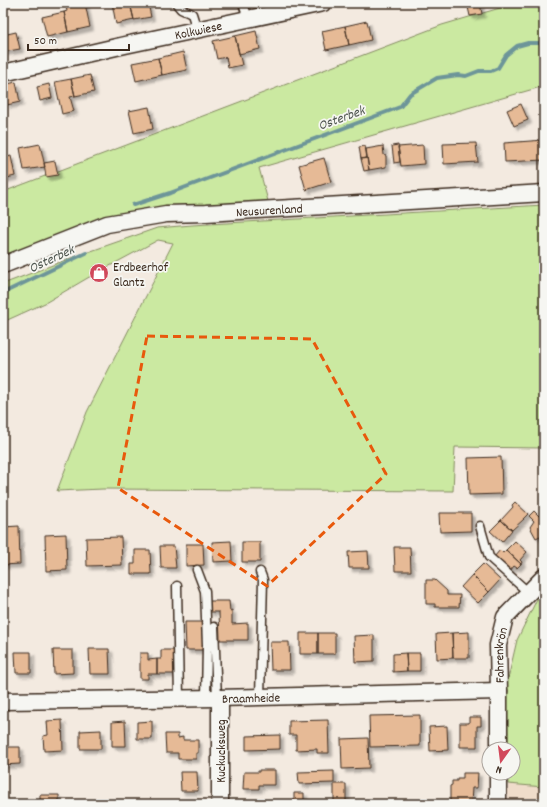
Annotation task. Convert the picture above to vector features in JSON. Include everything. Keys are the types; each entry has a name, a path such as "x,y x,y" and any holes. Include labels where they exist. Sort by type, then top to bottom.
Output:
{"street":[{"name":"Kolkwiese","path":"3,73 323,3"},
{"name":"Neusurenland","path":"3,265 107,224 166,214 206,213 544,193"},
{"name":"Fahrenkrön","path":"499,741 498,645 505,617 544,577"},
{"name":"Braamheide","path":"3,701 179,699 499,691"},
{"name":"Kuckucksweg","path":"214,698 220,804"},
{"path":"498,781 498,804"}],"lane":[{"path":"176,3 181,9 192,14 197,30"},
{"path":"243,3 248,19"},
{"path":"480,526 489,557 528,593"},
{"path":"197,570 205,591 207,645 214,698"},
{"path":"260,572 263,580 260,697"},
{"path":"178,586 179,699"},
{"path":"214,627 214,698"}],"highlighted area":[{"path":"147,336 312,339 386,474 267,586 118,488"}],"shaded area":[{"path":"508,784 544,787 544,804 508,804"}],"green space":[{"path":"517,3 544,3 544,86 259,168 268,201 167,207 3,257 3,192 442,25"},
{"path":"544,205 544,448 455,447 453,491 103,489 57,491 87,412 173,243 158,240 45,303 3,322 3,284 157,228"},
{"path":"544,598 544,787 508,784 508,781 521,781 521,741 508,741 507,683 517,640 537,599"}],"building":[{"path":"65,3 85,3 90,27 68,32 64,12 67,11"},
{"path":"112,3 130,3 134,20 116,24"},
{"path":"130,3 148,3 151,17 134,20"},
{"path":"467,3 480,3 482,14 470,16"},
{"path":"64,12 68,32 47,37 42,17"},
{"path":"367,21 371,40 349,45 345,26"},
{"path":"345,26 349,45 326,50 322,31"},
{"path":"256,31 260,49 239,54 235,36"},
{"path":"16,32 20,49 3,52 3,35"},
{"path":"235,36 242,65 228,68 226,57 217,59 213,41"},
{"path":"183,52 187,70 162,75 158,58"},
{"path":"158,58 162,75 136,81 132,63"},
{"path":"90,75 94,92 75,96 71,79"},
{"path":"71,79 75,96 70,97 74,111 62,114 55,82"},
{"path":"16,82 20,102 7,105 3,85"},
{"path":"49,84 52,98 40,101 37,87"},
{"path":"521,104 528,120 514,126 507,110"},
{"path":"149,107 153,129 134,133 129,111"},
{"path":"544,140 544,160 505,162 504,143"},
{"path":"476,143 478,162 444,164 443,144"},
{"path":"40,144 45,167 24,170 20,148"},
{"path":"398,145 400,162 394,163 392,146"},
{"path":"423,145 424,164 401,166 398,147"},
{"path":"365,146 367,158 361,159 359,147"},
{"path":"383,146 384,155 386,156 386,167 369,170 366,149"},
{"path":"11,156 15,176 3,179 3,158"},
{"path":"324,158 331,182 306,190 299,165"},
{"path":"367,158 369,170 364,171 361,159"},
{"path":"55,161 58,175 46,177 44,163"},
{"path":"501,457 502,494 469,495 468,458"},
{"path":"515,502 528,514 512,530 501,520 513,507 512,505"},
{"path":"534,511 539,516 544,511 544,534 536,538 530,527 534,521 529,516"},
{"path":"439,513 471,513 471,531 440,532"},
{"path":"501,520 512,530 502,542 490,531"},
{"path":"19,526 20,564 3,565 3,527"},
{"path":"66,534 67,570 46,571 45,535"},
{"path":"121,537 122,565 87,566 86,538"},
{"path":"231,541 232,561 213,562 212,542"},
{"path":"515,541 527,552 520,560 522,562 521,564 506,550"},
{"path":"242,542 260,542 260,562 242,562"},
{"path":"186,544 203,544 204,565 186,566"},
{"path":"160,546 174,546 176,568 161,568"},
{"path":"394,547 410,547 411,571 395,571"},
{"path":"135,550 150,550 151,574 131,574 131,564 135,564"},
{"path":"500,550 503,553 506,550 521,564 517,568 514,566 510,571 494,557"},
{"path":"368,551 369,568 349,568 348,552"},
{"path":"483,564 500,580 489,592 472,575"},
{"path":"472,575 489,592 478,603 461,587"},
{"path":"426,580 435,580 447,591 447,595 460,595 459,607 435,607 435,604 426,604"},
{"path":"209,601 229,601 230,611 232,610 232,624 248,623 248,640 220,640 219,612 209,612"},
{"path":"185,622 202,622 203,650 186,650"},
{"path":"469,632 469,658 453,658 452,633"},
{"path":"300,633 318,633 318,654 300,654"},
{"path":"318,633 335,633 335,654 318,654"},
{"path":"452,633 453,658 437,659 436,634"},
{"path":"374,635 374,661 355,662 354,636"},
{"path":"270,642 289,642 290,670 271,670"},
{"path":"89,649 109,649 110,674 90,674"},
{"path":"53,650 73,650 73,673 54,674"},
{"path":"161,650 174,650 174,674 157,674 157,659 161,659"},
{"path":"15,652 31,652 31,673 16,673"},
{"path":"140,653 148,653 148,660 157,659 157,674 148,674 148,679 140,679"},
{"path":"406,653 420,653 420,671 407,671"},
{"path":"406,653 407,671 393,672 393,654"},
{"path":"420,715 420,746 370,747 369,716"},
{"path":"469,717 481,717 481,726 477,726 477,747 460,747 460,723 469,723"},
{"path":"62,720 63,750 44,751 43,736 48,735 47,721"},
{"path":"328,720 329,753 317,753 317,749 296,750 296,735 289,735 289,721"},
{"path":"125,721 126,746 112,746 112,722"},
{"path":"152,721 152,739 137,739 137,722"},
{"path":"447,726 448,750 430,751 429,727"},
{"path":"101,730 101,749 80,749 80,731"},
{"path":"165,734 178,734 178,738 183,737 183,740 198,740 198,753 196,753 196,759 178,759 178,753 166,753"},
{"path":"280,735 280,749 246,750 246,736"},
{"path":"368,738 369,768 342,769 341,739"},
{"path":"3,747 20,747 20,764 3,765"},
{"path":"259,770 275,770 275,785 259,785 259,789 243,789 244,772 259,772"},
{"path":"334,771 334,783 299,784 298,772"},
{"path":"180,772 197,772 198,791 181,791"},
{"path":"463,773 478,773 477,788 472,788 471,804 452,804 450,803 450,786 452,785 452,781 457,781 457,778 463,778"},
{"path":"334,784 346,784 346,804 334,804"},
{"path":"294,793 304,793 304,804 294,804"},
{"path":"40,795 59,795 59,804 40,804"}],"waterway":[{"name":"Osterbek","path":"133,205 170,193 400,107 410,94 437,78 458,75 466,76 479,71 491,71 498,68 506,55 517,46 528,43 544,43"},
{"name":"Osterbek","path":"3,293 86,253"}],"place":[{"name":"Erdbeerhof Glantz","path":"99,273"}]}
